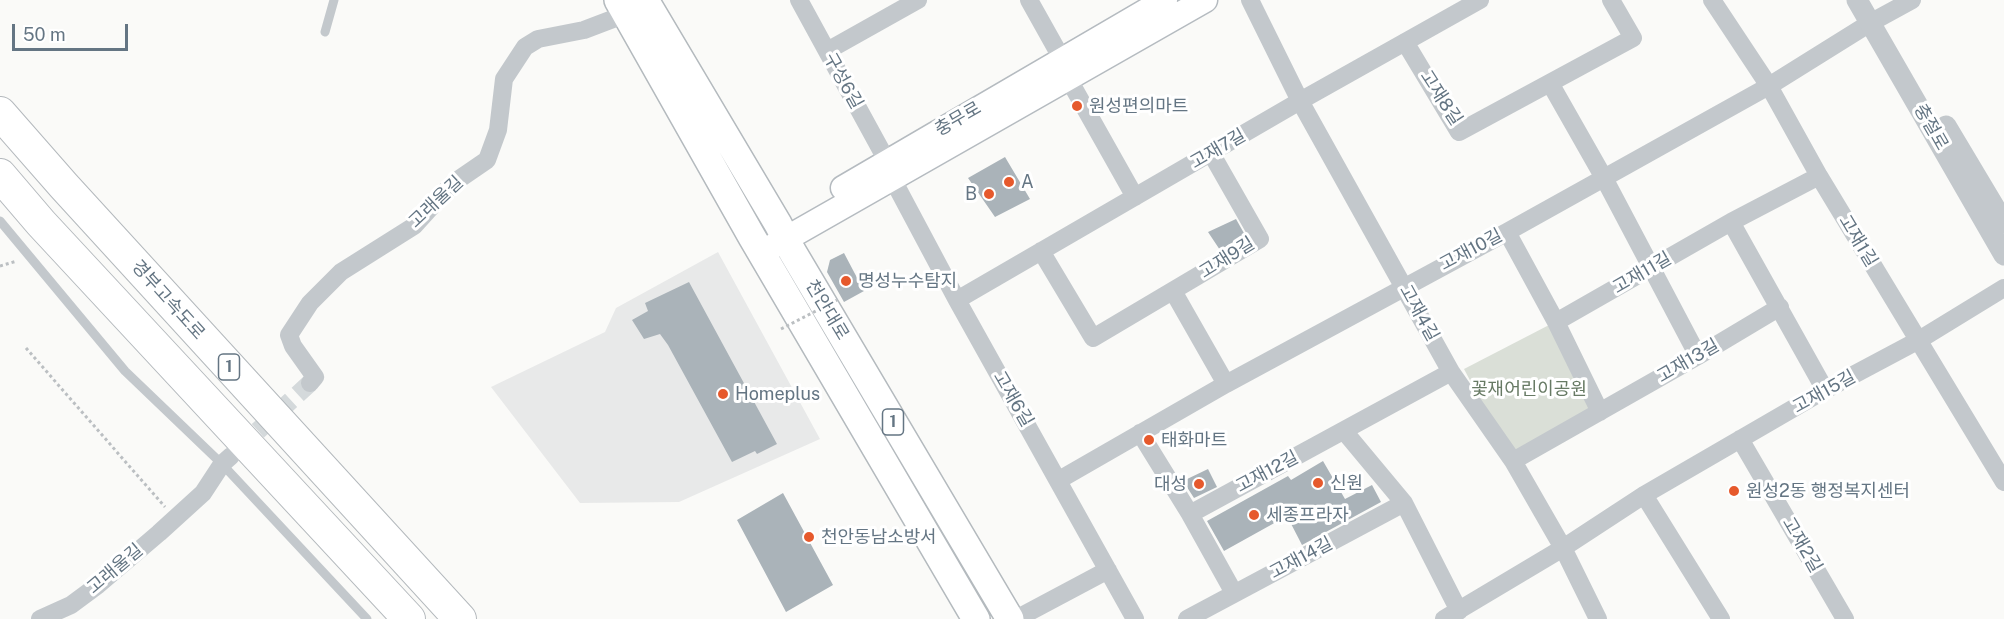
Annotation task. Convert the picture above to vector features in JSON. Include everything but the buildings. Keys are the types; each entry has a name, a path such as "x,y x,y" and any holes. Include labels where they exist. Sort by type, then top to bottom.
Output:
{"highway":[{"name":"경부고속도로","path":"0,113 460,619"},
{"name":"1","path":"0,175 409,619"}],"main road":[{"name":"충무로","path":"1065,69 1165,0"},
{"name":"충무로","path":"756,245 1065,69 1205,0"},
{"name":"천안대로","path":"630,5 782,232 1010,619"},
{"name":"천안대로","path":"630,5 756,245 976,619"}],"street":[{"name":"구성6길","path":"799,0 889,170"},
{"path":"827,51 918,0"},
{"path":"1029,0 1135,198"},
{"name":"고재4길","path":"1250,0 1300,101 1451,372 1513,461 1563,548 1598,619"},
{"name":"고재7길","path":"957,300 1300,101 1480,0"},
{"name":"고재8길","path":"1405,42 1459,132 1633,38 1611,0"},
{"name":"고재1길","path":"1712,0 1769,86 1819,176 2004,482"},
{"name":"충절로","path":"1857,0 1874,13 2004,223"},
{"name":"고재10길","path":"1059,480 1226,384 1769,86 1874,13 1912,0"},
{"name":"고래울길","path":"310,383 315,378 293,346 289,336 293,327 310,303 341,272 414,226 452,184 487,160 498,130 504,79 525,47 538,39 584,30 630,5"},
{"name":"충절로","path":"1874,13 2004,255"},
{"path":"1550,83 1604,178 1698,356"},
{"name":"고재9길","path":"1041,252 1093,338 1260,239 1211,153"},
{"name":"고재6길","path":"889,170 957,300 1135,619"},
{"name":"고재11길","path":"1556,322 1731,222 1819,176"},
{"path":"1731,222 1825,390"},
{"path":"1507,231 1556,322 1600,412"},
{"name":"고재15길","path":"1451,615 1563,548 1644,495 1825,390 1919,340 2004,288"},
{"path":"1173,291 1226,384"},
{"name":"고재13길","path":"1513,461 1780,307"},
{"name":"고재12길","path":"1190,514 1451,372"},
{"path":"1344,431 1404,503 1451,615"},
{"path":"1140,433 1190,514 1234,593"},
{"name":"고재2길","path":"1740,439 1845,619"},
{"name":"고래울길","path":"40,619 71,604 98,585 203,493 226,460"},
{"path":"1644,495 1721,619"},
{"name":"고재14길","path":"1187,619 1404,503"},
{"path":"1016,619 1108,570"}],"lane":[{"path":"325,32 334,0"},
{"path":"0,221 125,371 226,460 367,619"}],"path":[{"path":"0,266 30,257"},
{"path":"781,329 839,299"},
{"path":"26,348 175,518"}],"shaded area":[{"path":"718,252 820,439 679,502 580,503 491,387 605,332 616,308"}],"green space":[{"name":"꽃재어린이공원","path":"1551,324 1591,403 1589,411 1517,450 1505,447 1464,369"}],"tunnel":[{"path":"238,449 310,383"}],"place":[{"name":"원성편의마트","path":"1077,106"},
{"name":"A","path":"1009,182"},
{"name":"B","path":"989,194"},
{"name":"명성누수탐지","path":"846,281"},
{"name":"Homeplus","path":"723,394"},
{"name":"태화마트","path":"1149,440"},
{"name":"신원","path":"1318,483"},
{"name":"대성","path":"1199,484"},
{"name":"원성2동 행정복지센터","path":"1734,491"},
{"name":"세종프라자","path":"1254,515"},
{"name":"천안동남소방서","path":"809,537"}]}
